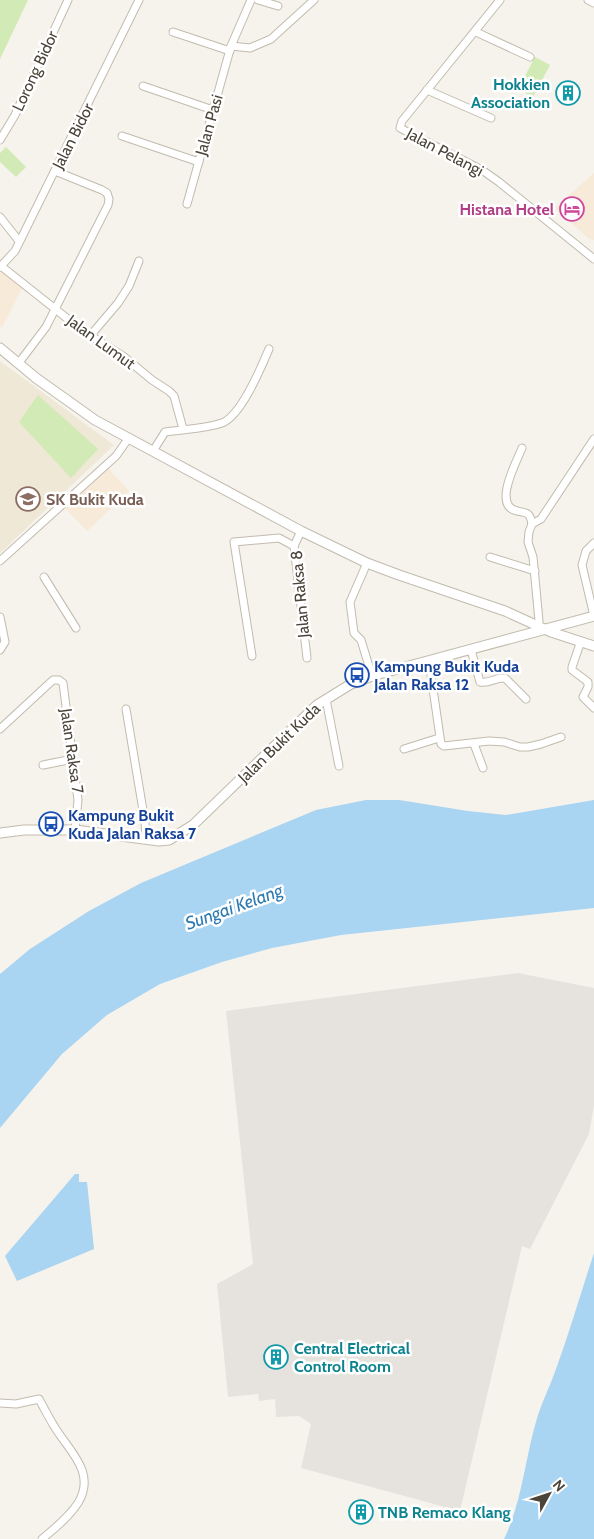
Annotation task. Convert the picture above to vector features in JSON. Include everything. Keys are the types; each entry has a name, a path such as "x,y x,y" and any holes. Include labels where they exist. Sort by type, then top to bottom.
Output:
{"street":[{"name":"Lorong Bidor","path":"0,140 15,114 68,0"},
{"name":"Jalan Bidor","path":"1,266 15,252 140,0"},
{"name":"Jalan Pasi","path":"187,204 231,49 251,0"},
{"path":"258,0 278,6"},
{"path":"173,32 231,49 250,48 271,38 314,0"},
{"name":"Jalan Pelangi","path":"500,0 402,121 400,128 482,170 594,259"},
{"path":"588,0 594,3"},
{"path":"476,32 530,56"},
{"path":"143,86 214,110"},
{"path":"427,90 491,118"},
{"path":"122,136 199,162"},
{"path":"18,364 46,327 108,205 109,199 107,194 102,190 55,171"},
{"path":"0,217 19,241"},
{"path":"90,336 125,292 139,261"},
{"name":"Jalan Lumut","path":"1,266 90,336 123,356 174,396 183,429"},
{"path":"0,348 18,364 95,420 301,531 366,562 399,575 508,612 539,620 550,628"},
{"path":"153,451 165,432 206,427 229,420 246,397 268,349"},
{"path":"0,561 116,456 128,439"},
{"path":"532,524 541,519 594,439"},
{"path":"522,448 505,491 506,500 510,508 515,511 527,512 531,515 532,524 528,542 535,571 539,620"},
{"name":"Jalan Raksa 8","path":"301,531 294,546 307,658"},
{"path":"252,656 234,542 279,538 294,546"},
{"path":"594,543 586,551 582,565 594,616"},
{"path":"490,558 535,571"},
{"path":"366,562 350,602 354,634 361,640 372,676"},
{"path":"44,577 76,628"},
{"path":"508,612 594,646"},
{"name":"Jalan Bukit Kuda","path":"0,833 24,830 75,830 159,841 169,840 192,825 317,705 352,684 372,676 594,616"},
{"path":"0,617 5,642 0,650"},
{"path":"518,617 528,627 524,635"},
{"path":"581,620 572,626 571,629 581,641"},
{"path":"581,641 572,670 588,682 588,687 583,697 594,708"},
{"path":"471,650 480,682 484,683 505,678 526,699"},
{"path":"429,661 436,702 439,738 444,746 489,741 528,747 561,737"},
{"name":"Jalan Raksa 7","path":"0,730 53,680 59,680 63,683 78,800 75,830"},
{"path":"326,699 339,766"},
{"path":"126,709 145,822 146,839"},
{"path":"404,749 439,738"},
{"path":"474,744 483,768"},
{"path":"43,765 73,759"},
{"path":"0,1403 16,1404 39,1399 55,1428 80,1463 83,1488 78,1502 57,1526 42,1539"}],"shaded area":[{"path":"594,173 594,240 589,239 555,208"},
{"path":"0,267 23,286 2,328 0,326"},
{"name":"SK Bukit Kuda","path":"0,361 114,445 0,553"},
{"path":"107,467 129,491 87,531 64,507"},
{"path":"518,973 594,988 594,1105 589,1134 530,1249 522,1246 460,1511 301,1468 311,1424 299,1416 276,1417 275,1399 259,1401 258,1394 228,1397 217,1284 253,1264 226,1011"}],"green space":[{"path":"0,0 28,0 0,59"},
{"path":"535,57 550,65 533,97 518,89"},
{"path":"6,147 26,167 16,177 0,162 0,153"},
{"path":"38,395 98,449 71,478 19,422"}],"water":[{"name":"Sungai Kelang","path":"366,800 399,800 506,815 594,800 594,908 341,935 272,948 222,962 160,984 107,1015 62,1054 0,1128 0,974 30,949 89,911 141,883 316,810"},
{"path":"75,1174 79,1174 79,1182 87,1182 94,1249 17,1281 5,1256"},
{"path":"594,1253 594,1539 504,1539 516,1509 538,1415 561,1355"}],"place":[{"name":"Hokkien Association","path":"568,93"},
{"name":"Histana Hotel","path":"572,209"},
{"name":"SK Bukit Kuda","path":"28,499"},
{"name":"Kampung Bukit Kuda Jalan Raksa 12","path":"357,675"},
{"name":"Kampung Bukit Kuda Jalan Raksa 7","path":"51,824"},
{"name":"Central Electrical Control Room","path":"276,1357"},
{"name":"TNB Remaco Klang","path":"361,1512"}]}
